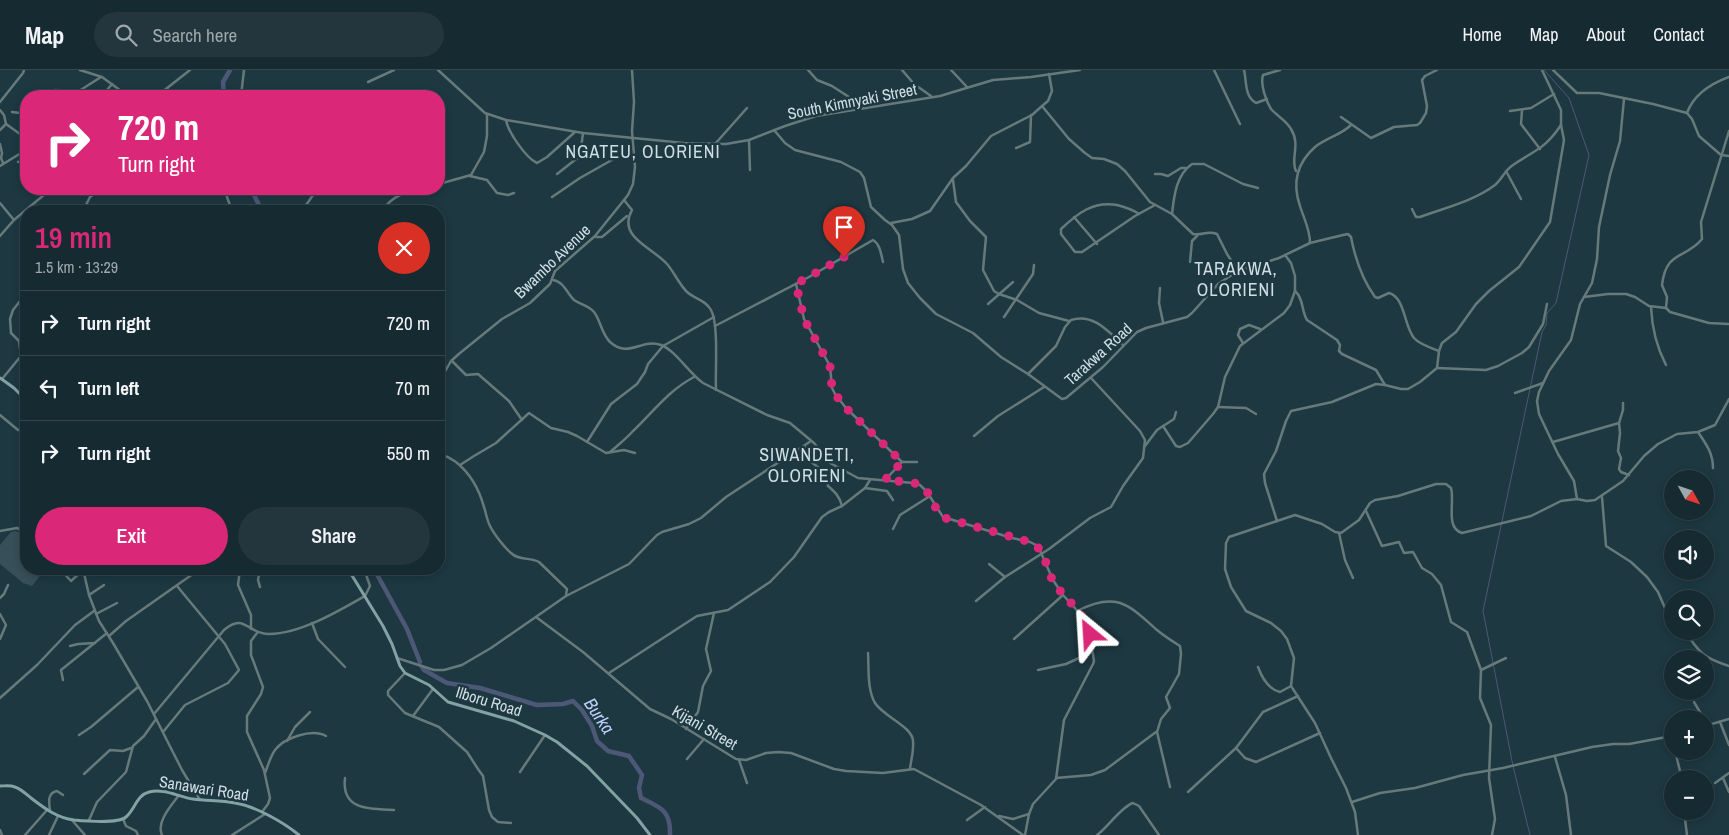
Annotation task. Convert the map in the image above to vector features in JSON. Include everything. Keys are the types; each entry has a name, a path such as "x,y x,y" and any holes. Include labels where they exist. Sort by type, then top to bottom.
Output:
{"street":[{"path":"0,102 24,70"},
{"path":"80,70 101,77 120,90"},
{"path":"164,90 190,70"},
{"path":"242,90 244,70"},
{"path":"368,82 394,70"},
{"name":"South Kimnyaki Street","path":"438,70 487,114 506,120 582,133 684,143 715,144 732,144 749,140 808,118 932,97 993,80 1080,70"},
{"name":"Bwambo Avenue","path":"445,372 451,361 502,319 530,303 553,280 553,274 558,268 595,236 631,189 634,180 632,70"},
{"path":"808,70 817,80 832,86 866,108"},
{"path":"902,70 914,84 932,97"},
{"path":"951,70 967,87"},
{"path":"890,223 912,219 930,211 953,178 966,166 991,136 1031,115 1042,106 1048,100 1052,91 1046,70"},
{"path":"1214,70 1240,124"},
{"path":"1244,70 1246,90 1252,101 1256,103 1267,100"},
{"path":"1280,70 1266,73 1262,78 1270,107 1284,120 1294,135 1296,144 1294,165 1297,172 1297,198 1308,228 1310,243"},
{"path":"1341,117 1371,138 1394,127 1417,125 1423,118 1427,106 1422,80 1425,76 1437,70"},
{"path":"1437,368 1442,343 1456,332 1485,295 1519,267 1549,226 1564,147 1564,136 1561,126 1561,110 1542,70"},
{"path":"1553,70 1577,93 1599,93 1687,114 1692,119 1698,136 1721,155 1729,156"},
{"path":"81,90 101,77"},
{"path":"1687,114 1692,102 1699,94 1729,77"},
{"path":"107,90 112,84"},
{"path":"1510,111 1530,108 1554,94"},
{"path":"1577,499 1574,481 1561,460 1538,409 1537,396 1542,383 1554,363 1571,340 1580,304 1592,283 1596,265 1599,227 1610,175 1620,141 1624,98"},
{"path":"1042,106 1069,139 1089,156 1112,161 1121,167 1144,197 1155,206 1172,214 1190,232 1198,235"},
{"path":"715,144 747,108"},
{"path":"0,110 4,115 6,124 20,134"},
{"path":"1522,110 1521,124 1540,149"},
{"path":"12,112 20,113"},
{"path":"470,176 484,152 487,136 487,114"},
{"path":"1016,148 1030,142 1031,115"},
{"path":"506,120 511,134 531,159 537,163 547,157 575,132"},
{"path":"0,130 6,124"},
{"path":"1297,172 1303,160 1315,147 1351,125"},
{"path":"1412,209 1416,217 1420,217 1467,200 1494,186 1500,181 1506,171 1540,149 1561,126"},
{"name":"Tarakwa Road","path":"774,130 785,143 795,150 841,162 860,172 864,178 871,207 890,223 900,235 905,276 920,298 936,314 973,333 1000,357 1028,374 1059,398 1064,399 1091,378 1137,332 1163,322 1190,315 1218,284 1238,271 1285,255 1310,243 1334,236 1350,235 1354,256 1363,277 1375,297 1378,298 1389,293 1393,294 1400,303 1413,336 1423,344 1439,351"},
{"path":"1666,308 1667,297 1662,285 1663,278 1668,264 1673,258 1690,249 1702,239 1701,222 1729,131"},
{"path":"557,174 580,156 582,133"},
{"path":"749,140 750,170"},
{"path":"0,144 1,158 4,164"},
{"path":"552,197 580,178 633,148"},
{"path":"0,166 20,154"},
{"path":"1172,214 1173,200 1178,181 1186,168 1194,163 1204,164 1243,184 1258,188"},
{"path":"1155,174 1168,176 1181,168 1186,168"},
{"path":"1506,171 1521,199"},
{"path":"445,182 470,176 487,180 498,193 508,195 514,193"},
{"path":"953,178 956,202 986,237 983,270 990,285 999,294 1017,300 1039,313 1069,322"},
{"path":"32,205 44,195"},
{"path":"387,205 402,195"},
{"path":"595,236 602,237 632,211 632,208 624,200"},
{"path":"0,204 14,220"},
{"path":"1139,214 1127,208 1102,204 1088,207 1074,217 1060,231 1075,252 1082,252 1139,214 1155,206"},
{"path":"0,236 20,215"},
{"path":"628,215 628,228 640,243 667,264 687,291 708,305 714,317 715,326 716,390"},
{"path":"1074,217 1096,244"},
{"path":"1190,262 1192,239 1209,231 1217,234 1238,271"},
{"path":"715,326 796,284 873,240 876,241 879,247 883,262"},
{"path":"1163,426 1176,446 1182,447 1206,424 1218,407 1225,377 1238,349 1243,343 1284,313 1290,305 1295,291 1294,271 1285,255"},
{"path":"1004,316 1017,300 1033,274 1034,264"},
{"path":"553,280 558,280 574,300 590,307 605,336 617,347 625,350 648,344 663,346 672,352 694,377 767,415 790,423 811,441 825,458 837,468 862,480 885,480 917,484 930,496 943,517 1038,546 1053,580 1089,628 1093,664 1063,724 1056,778 1035,802 1029,814 1024,835 985,807 920,772 910,769 914,743 912,737 908,731 884,713 875,702 869,682 868,653"},
{"path":"988,304 1013,282"},
{"path":"796,284 804,319 830,366 832,388 835,394 846,408 902,462 917,462"},
{"path":"1160,288 1158,303 1163,322"},
{"path":"1295,291 1302,299 1305,316 1308,320 1337,340 1340,345 1340,353 1376,370 1385,384"},
{"path":"1584,298 1608,294 1626,294 1651,307 1666,308 1670,312 1694,320 1729,324"},
{"path":"20,302 13,310 10,319 12,333 20,344"},
{"path":"1278,521 1265,484 1264,474 1291,412 1332,402 1371,385 1385,384 1400,389 1408,388 1420,382 1437,368 1486,370 1498,366 1529,347 1543,324 1547,304"},
{"path":"1651,307 1656,345 1666,365"},
{"path":"587,442 612,404 637,384 648,364 663,346 714,317"},
{"path":"1028,374 1056,346 1069,322 1075,319 1085,318 1095,321 1124,345"},
{"path":"1243,343 1238,335 1240,329 1249,325 1261,329"},
{"path":"451,361 466,374 478,374 509,402 522,420"},
{"path":"20,362 1,379 20,395"},
{"path":"609,453 632,433 672,391 694,377"},
{"path":"976,601 1005,577 1090,518 1111,507 1122,486 1139,464 1145,446 1145,440 1140,431 1091,378"},
{"path":"1515,393 1542,383"},
{"path":"974,436 998,416 1044,387"},
{"path":"1358,835 1352,802 1313,719 1291,686 1294,658 1287,639 1271,623 1246,611 1231,587 1225,569 1226,543 1229,537 1295,514 1322,524 1339,533 1353,525 1366,511 1370,503 1375,500 1406,494 1426,486 1446,484 1452,490 1452,524 1456,530 1462,533 1524,518 1555,503 1577,499 1592,501 1602,497 1629,475 1644,456 1658,444 1677,434 1698,432 1710,428 1718,422 1729,398"},
{"path":"1623,403 1619,423 1618,451 1621,458 1619,469 1620,472 1629,475"},
{"path":"1218,407 1246,408 1256,414"},
{"path":"1145,446 1157,430 1174,419 1176,412"},
{"path":"460,465 496,443 530,413 551,428 568,432 609,453 624,450 635,453"},
{"path":"0,415 20,430"},
{"path":"1553,442 1619,423"},
{"path":"1698,432 1710,450 1713,468"},
{"path":"397,658 434,670 450,669 466,663 536,618 566,596 629,564 657,535 701,518 726,497 811,441"},
{"path":"804,447 805,457 824,472 827,477 828,486 837,493 842,506"},
{"path":"445,456 460,465 475,482 489,524 509,552 520,559 539,562 566,589 566,596"},
{"path":"885,480 902,462"},
{"path":"608,673 697,616 735,607 778,575 794,557 822,517 842,506 865,488 870,480"},
{"path":"865,488 887,491 893,500"},
{"path":"893,529 900,515 930,496"},
{"path":"1602,497 1606,546 1630,562 1647,577 1658,592 1664,606"},
{"path":"1366,511 1382,546 1398,542 1404,554 1413,552 1422,568 1434,576 1440,585 1454,625 1467,632 1481,670 1480,698 1491,725 1489,784 1494,819 1492,835"},
{"path":"0,531 17,528 20,529"},
{"path":"1339,533 1345,560 1353,578"},
{"path":"988,564 1005,577"},
{"path":"66,575 71,581 77,575"},
{"path":"84,575 95,613 154,714 200,800"},
{"path":"63,680 61,670 192,575"},
{"path":"239,575 238,585 251,615 252,629"},
{"path":"259,575 260,587"},
{"path":"352,575 390,640 405,673 388,692 405,713 439,727 469,754 483,776 489,810 492,816 498,822 511,823"},
{"path":"154,714 218,636 232,623 241,623 257,633 278,634 294,630 365,596 370,586 366,575"},
{"path":"89,595 104,584"},
{"path":"0,598 8,585"},
{"path":"163,732 188,702 228,683 238,671 227,647 177,586"},
{"path":"1014,639 1063,595"},
{"path":"1077,611 1098,602 1118,601 1132,609 1164,636 1180,646 1179,674 1167,695 1170,708 1161,719 1157,732 1170,787"},
{"path":"0,698 37,665 75,625 117,603"},
{"path":"686,729 698,712 703,686 711,671 706,649 714,613"},
{"path":"0,614 6,625 0,639"},
{"name":"Kijani Street","path":"536,618 574,644 645,706 739,760 746,760 766,752 778,752 791,753 834,769 846,771 883,773 910,769"},
{"path":"312,623 318,639 345,667"},
{"path":"232,835 263,813 270,800 264,774 247,732 247,716 261,694 263,687 252,655 251,641 257,633"},
{"path":"1691,640 1703,654 1729,666"},
{"path":"70,646 96,643"},
{"path":"1038,670 1066,664 1092,652"},
{"path":"1481,670 1506,658"},
{"path":"1258,667 1264,680 1273,689 1280,692 1291,686"},
{"name":"Ilboru Road","path":"405,673 426,683 450,703 498,716 546,735 568,749 637,818 650,835"},
{"path":"79,735 138,687"},
{"path":"412,716 433,689"},
{"path":"1188,792 1236,748 1263,712 1298,696"},
{"path":"1694,702 1699,710"},
{"path":"286,741 295,727 310,712"},
{"path":"84,774 110,750 132,748 144,736 156,719"},
{"path":"1714,724 1729,719"},
{"path":"1720,722 1729,745"},
{"path":"1056,778 1091,775 1106,770 1157,732"},
{"path":"264,774 274,752 282,743 308,733 319,733 326,736"},
{"path":"1236,748 1245,758 1256,762 1320,733"},
{"path":"520,772 546,735"},
{"path":"1352,802 1380,793 1415,788 1463,774 1555,757 1592,748 1664,737"},
{"path":"686,759 704,739"},
{"path":"88,820 97,802 126,772 132,748"},
{"path":"1555,757 1566,795 1570,835"},
{"path":"739,760 748,783"},
{"path":"1715,783 1729,773"},
{"path":"345,778 345,792 355,804 365,809 394,810"},
{"path":"1723,778 1729,792"},
{"path":"0,786 17,788 49,811 71,820 113,821 123,819 126,826 136,831 138,835"},
{"path":"49,811 49,796 55,791 59,791 63,795"},
{"name":"Sanawari Road","path":"123,819 141,796 146,792 156,791 200,800 241,804 286,825 299,835"},
{"path":"162,835 161,825 179,795"},
{"path":"1096,835 1106,828 1127,806 1133,803 1139,806 1159,835"},
{"path":"967,820 985,807"},
{"path":"25,835 36,821 49,811"},
{"path":"998,816 1013,819 1029,814"},
{"path":"49,835 58,816"},
{"path":"71,820 85,835"},
{"path":"1685,820 1687,835"},
{"path":"0,830 2,835"}],"shaded area":[{"path":"11,532 20,532 20,575 40,575 32,586 23,583 0,564 0,545"}],"waterway":[{"path":"224,90 223,82 230,70"},
{"path":"1530,835 1513,766 1483,611 1542,332 1546,325 1547,313 1556,303 1589,155 1569,98 1544,70"},
{"path":"254,195 259,205"},
{"path":"377,575 407,629 420,662"},
{"name":"Burka","path":"422,667 447,683 480,688 537,705 563,704 573,701 582,710 592,726 597,741 608,751 629,756 642,775 639,788 641,798 663,811 669,820 670,835"}],"district":[{"name":"NGATEU, OLORIENI","path":"643,152"},
{"name":"TARAKWA, OLORIENI","path":"1236,279"},
{"name":"SIWANDETI, OLORIENI","path":"807,465"}],"route":[{"path":"844,257 796,284 804,319 828,360 832,388 835,394 846,408 897,455 902,462 885,480 913,483 922,487 930,496 940,515 945,518 1034,543 1038,546 1053,580 1063,595 1083,617 1090,634"}]}
